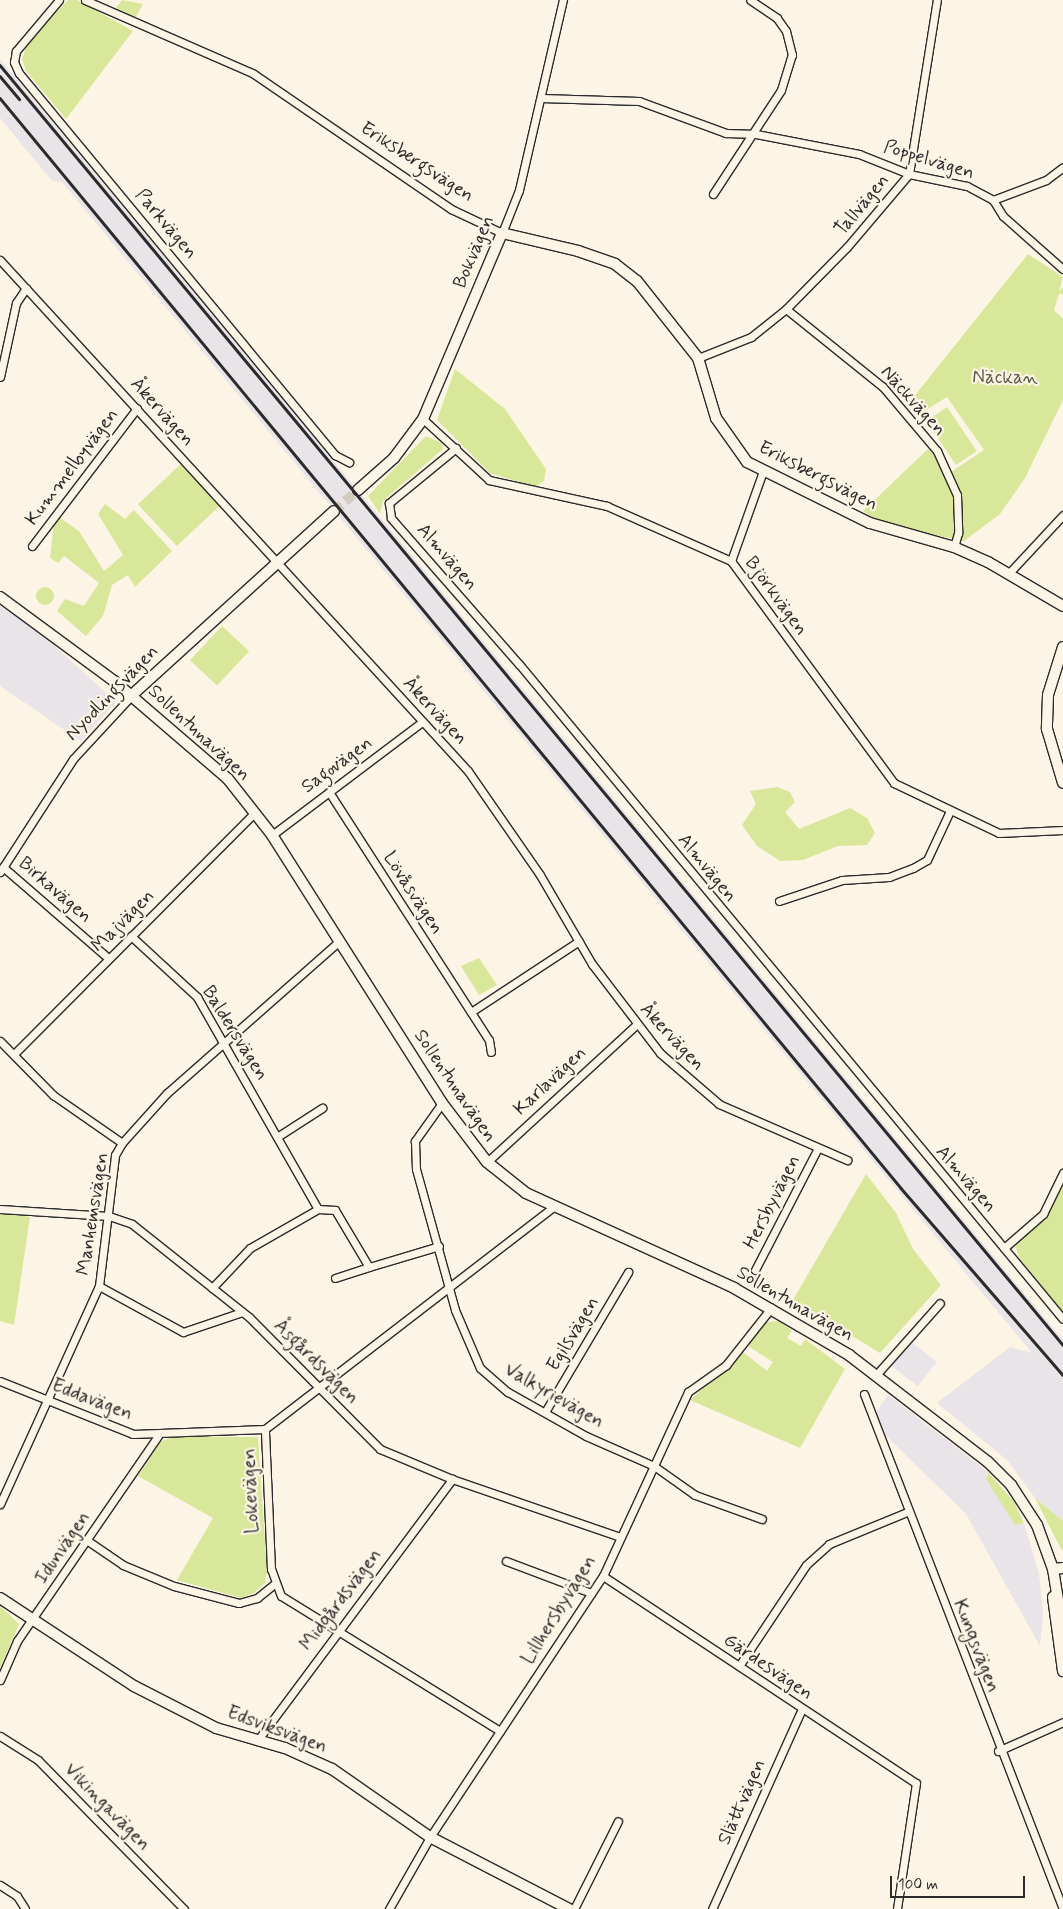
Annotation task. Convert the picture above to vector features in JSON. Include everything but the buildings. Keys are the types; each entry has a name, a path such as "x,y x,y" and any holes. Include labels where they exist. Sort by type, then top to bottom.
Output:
{"street":[{"name":"Parkvägen","path":"59,0 16,51 14,62 19,73 335,455 349,462"},
{"name":"Eriksbergsvägen","path":"85,0 254,74 451,209 502,233 615,264 637,281 698,358 722,430 748,462 870,523 954,547 1009,573 1063,606"},
{"name":"Bokvägen","path":"358,490 394,458 423,419 502,233 519,190 542,98 563,0"},
{"path":"713,194 756,134 781,90 792,55 786,31 777,18 750,0"},
{"name":"Tallvägen","path":"698,358 751,337 786,309 847,247 909,174 937,0"},
{"name":"Poppelvägen","path":"542,98 639,101 726,133 756,134 858,154 909,174 967,186 993,200 1003,216 1063,269"},
{"path":"993,200 1046,180 1063,167"},
{"name":"Åkervägen","path":"0,260 137,408 479,787 578,941 636,1025 692,1084 719,1104 847,1160"},
{"path":"0,378 16,303 26,288"},
{"name":"Näckvägen","path":"786,309 883,388 938,451 957,495 958,533 954,547"},
{"name":"Kummelbyvägen","path":"32,546 137,408"},
{"name":"Björkvägen","path":"423,419 489,480 607,506 731,561 877,764 894,784 950,811 1012,835 1063,830"},
{"name":"Almvägen","path":"456,448 389,503 391,518 522,668 1063,1319"},
{"path":"731,561 763,471"},
{"path":"275,560 334,511"},
{"path":"1009,573 1063,515"},
{"name":"Nyodlingsvägen","path":"1,869 73,758 132,695 275,560"},
{"name":"Sollentunavägen","path":"0,597 54,633 132,695 212,764 255,812 272,835 338,942 442,1102 487,1162 554,1207 771,1308 876,1374 1011,1485 1037,1525 1058,1568 1063,1631"},
{"path":"1063,648 1048,695 1047,729 1063,782"},
{"name":"Sagovägen","path":"272,835 422,722"},
{"name":"Lövåsvägen","path":"329,792 489,1040 491,1052"},
{"path":"779,901 842,880 890,877 913,868 927,860 950,811"},
{"name":"Majvägen","path":"15,1053 255,812"},
{"name":"Birkavägen","path":"1,869 108,958"},
{"name":"Baldersvägen","path":"131,936 197,997 318,1209"},
{"path":"471,1012 578,941"},
{"name":"Manhemsvägen","path":"0,1504 44,1399 99,1286 115,1155 122,1143 167,1093 338,942"},
{"name":"Karlavägen","path":"487,1162 636,1025"},
{"path":"0,1041 15,1053 54,1095 122,1143"},
{"name":"Valkyrievägen","path":"442,1102 415,1141 416,1169 439,1246 448,1288 480,1368 508,1392 586,1436 654,1466 695,1494 762,1519"},
{"path":"277,1137 322,1108"},
{"name":"Hersbyvägen","path":"755,1270 818,1148"},
{"path":"1004,1248 1043,1214 1063,1174"},
{"name":"Lokevägen","path":"273,1585 265,1429 554,1207"},
{"name":"Åsgårdsvägen","path":"0,1208 109,1216 132,1224 242,1312 380,1449 452,1480 620,1536"},
{"path":"212,1288 250,1248 318,1209 336,1210 368,1267"},
{"path":"335,1278 439,1246"},
{"name":"Egilsvägen","path":"545,1412 628,1272"},
{"path":"99,1286 183,1332 242,1312"},
{"path":"876,1374 940,1303"},
{"name":"Lillhersbyvägen","path":"389,1909 430,1837 603,1576 688,1392 726,1365 771,1308"},
{"name":"Eddavägen","path":"0,1381 126,1432 158,1436 265,1429"},
{"name":"Kungsvägen","path":"864,1394 998,1751 1062,1909"},
{"name":"Idunvägen","path":"0,1680 17,1641 88,1541 158,1436"},
{"name":"Midgårdsvägen","path":"258,1741 452,1480"},
{"path":"739,1666 806,1565 828,1544 907,1512"},
{"path":"88,1541 123,1565 174,1586 239,1603 256,1598 273,1585 281,1596 500,1731"},
{"path":"506,1561 591,1593"},
{"name":"Sollentunavägen","path":"1058,1568 1053,1617 1063,1671"},
{"name":"Gärdesvägen","path":"603,1576 916,1783 897,1909"},
{"path":"1063,1590 1063,1615"},
{"name":"Edsviksvägen","path":"0,1598 32,1622 134,1686 216,1728 258,1741 332,1769 430,1837 569,1909"},
{"name":"Slättvägen","path":"712,1909 802,1709"},
{"path":"998,1751 1063,1722"},
{"name":"Vikingavägen","path":"0,1736 38,1760 184,1909"},
{"path":"574,1909 618,1821"},
{"path":"0,1885 17,1896 25,1909"}],"shaded area":[{"path":"0,59 1063,1340 1063,1521 1035,1498 1007,1460 937,1403 1010,1347 1032,1353 62,182 52,181 0,118"},
{"path":"0,606 37,630 116,702 81,741 0,686"},
{"path":"910,1341 937,1362 918,1386 891,1365"},
{"path":"888,1395 988,1472 986,1475 1015,1525 1024,1523 1039,1574 1043,1613 1040,1646 966,1514 882,1432 875,1414"}],"green space":[{"path":"68,0 77,0 133,31 66,119 26,71 22,59 28,42"},
{"path":"122,0 143,4 135,18 116,8"},
{"name":"Näckan","path":"1028,254 1063,277 1059,291 1063,287 1063,294 1059,294 1054,310 1063,319 1063,400 1025,478 1000,514 964,541 880,523 863,511 928,449 951,472 984,450 947,397 918,415 908,404"},
{"path":"455,369 505,409 546,469 544,481 535,487 490,473 437,420"},
{"name":"Näckan","path":"947,407 977,451 956,465 926,421"},
{"path":"426,436 442,443 443,449 383,501 380,514 368,496"},
{"path":"181,464 220,506 177,546 138,504"},
{"path":"105,504 125,519 134,510 172,551 135,587 128,575 112,585 103,616 86,636 57,611 65,599 84,606 99,583 64,556 58,563 50,558 54,523 60,518 79,531 104,571 123,555 98,514"},
{"path":"41,587 49,587 54,592 52,603 41,605 36,600 36,592"},
{"path":"222,626 249,651 217,686 190,660"},
{"path":"777,787 790,792 795,802 785,812 799,829 850,808 867,818 875,833 867,845 838,846 803,860 780,861 757,846 742,825 756,804 750,791"},
{"path":"479,958 497,985 479,995 461,966"},
{"path":"866,1174 896,1213 913,1249 941,1285 880,1353 793,1300"},
{"path":"1063,1183 1063,1312 1019,1258 1015,1244 1045,1219"},
{"path":"0,1212 30,1217 14,1325 0,1321"},
{"path":"778,1321 792,1330 787,1338 801,1346 805,1339 845,1369 800,1448 690,1400 743,1352 767,1371 773,1362 748,1346 766,1322"},
{"path":"173,1437 258,1437 267,1572 265,1583 254,1593 241,1598 177,1580 213,1518 138,1476 160,1442"},
{"path":"988,1472 1014,1502 1024,1523 1015,1525 986,1479"},
{"path":"1035,1498 1063,1521 1063,1551 1060,1547"},
{"path":"0,1606 19,1624 0,1668"}],"tunnel":[{"path":"334,511 358,490"}],"railway":[{"path":"0,65 1063,1345"},
{"path":"0,76 19,99"},
{"path":"0,98 901,1188 1063,1375"}]}
